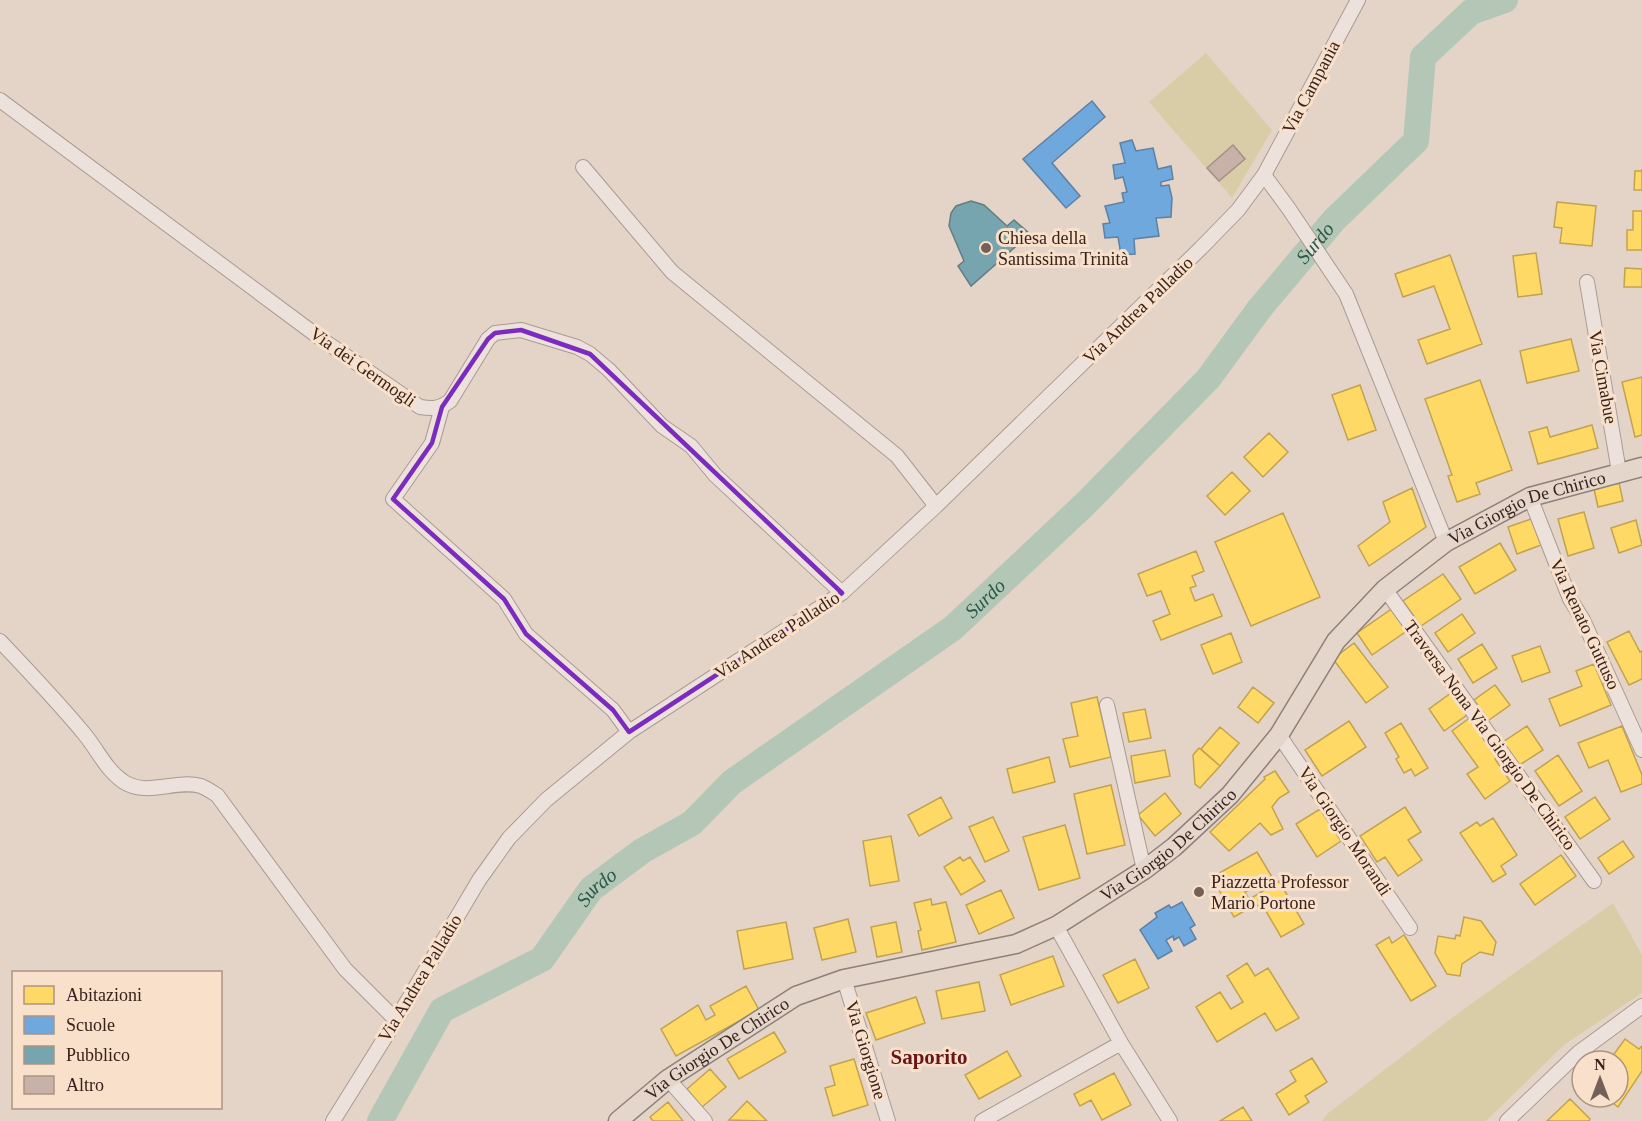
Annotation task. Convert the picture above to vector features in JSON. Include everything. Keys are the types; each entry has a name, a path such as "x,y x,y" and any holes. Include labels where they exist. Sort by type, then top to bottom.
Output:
{"main road":[{"name":"Via Giorgio De Chirico","path":"618,1121 668,1079 796,996 844,979 1016,944 1056,927 1144,870 1174,847 1230,795 1279,735 1336,640 1385,589 1446,543 1530,496 1642,467"}],"street":[{"name":"Via Campania","path":"1263,175 1358,0"},
{"name":"Via dei Germogli","path":"0,100 320,338 420,407 434,409 450,401 488,339 495,333 521,330 577,347 609,370 662,426 691,446 715,476 842,593"},
{"path":"583,166 672,272 897,456 936,506"},
{"path":"1263,175 1289,209 1346,294 1446,543"},
{"name":"Via Andrea Palladio","path":"333,1121 479,880 509,838 546,800 629,732 842,593 936,506 1201,248 1238,210 1263,175"},
{"name":"Via Cimabue","path":"1587,282 1619,472"},
{"path":"442,406 432,443 393,499 504,599 526,634 613,710 629,732"},
{"name":"Via Renato Guttuso","path":"1530,496 1570,599 1583,620 1642,750"},
{"name":"Traversa Nona Via Giorgio De Chirico","path":"1385,589 1594,881"},
{"path":"0,641 67,714 88,739 106,766 124,782 139,788 151,789 181,785 202,786 216,795 345,969 396,1020"},
{"path":"1107,705 1144,870"},
{"name":"Via Giorgio Morandi","path":"1279,735 1410,928"},
{"path":"1056,927 1121,1043 1170,1121"},
{"name":"Via Giorgione","path":"844,979 888,1121"},
{"path":"1506,1121 1578,1053 1642,1006"},
{"path":"982,1121 1121,1043"},
{"path":"668,1079 705,1121"}],"highlighted area":[{"path":"521,330 590,354 842,593 629,732 613,710 526,634 504,599 393,499 432,443 442,407 488,339 495,333"}],"shaded area":[{"path":"1206,53 1272,130 1232,198 1149,102"},
{"path":"1613,903 1642,955 1642,993 1565,1044 1486,1121 1322,1121 1327,1114 1461,1011"}],"building: Abitazioni":[{"path":"1635,171 1642,171 1642,190 1634,190"},
{"path":"1557,202 1596,206 1592,246 1560,243 1562,228 1554,227"},
{"path":"1633,211 1642,211 1642,250 1627,250 1627,230 1633,230"},
{"path":"1536,253 1542,294 1518,297 1513,256"},
{"path":"1450,255 1482,344 1427,364 1418,340 1450,329 1434,286 1403,297 1395,274"},
{"path":"1625,268 1642,269 1642,287 1624,287"},
{"path":"1571,339 1579,371 1527,383 1520,351"},
{"path":"1642,377 1642,435 1635,437 1622,382"},
{"path":"1480,380 1512,470 1476,483 1480,494 1457,502 1448,476 1452,475 1425,399"},
{"path":"1360,385 1376,430 1348,440 1332,395"},
{"path":"1592,425 1598,448 1538,464 1529,432 1547,427 1550,437"},
{"path":"1269,433 1288,452 1263,477 1244,457"},
{"path":"1232,472 1250,491 1225,515 1207,496"},
{"path":"1619,483 1623,501 1598,507 1594,489"},
{"path":"1412,488 1426,527 1369,566 1358,546 1390,522 1383,502"},
{"path":"1584,512 1594,548 1568,556 1558,519"},
{"path":"1283,513 1320,597 1251,626 1215,542"},
{"path":"1531,519 1541,545 1517,554 1508,527"},
{"path":"1636,520 1642,545 1619,553 1611,528"},
{"path":"1500,543 1516,570 1475,594 1459,567"},
{"path":"1196,551 1204,571 1192,576 1196,586 1190,588 1195,601 1213,594 1222,616 1161,640 1153,621 1170,614 1161,591 1147,596 1138,574"},
{"path":"1443,574 1461,599 1421,626 1403,601"},
{"path":"1393,608 1408,630 1372,655 1357,633"},
{"path":"1462,614 1475,633 1448,652 1435,633"},
{"path":"1629,631 1640,652 1642,651 1642,679 1629,685 1607,642"},
{"path":"1231,633 1242,662 1213,674 1201,645"},
{"path":"1354,643 1388,687 1366,703 1333,659"},
{"path":"1482,644 1497,668 1473,683 1458,659"},
{"path":"1540,646 1550,672 1522,682 1512,656"},
{"path":"1594,664 1611,705 1560,726 1549,699 1582,686 1576,671"},
{"path":"1495,685 1510,705 1489,720 1474,700"},
{"path":"1253,687 1274,703 1258,723 1238,707"},
{"path":"1451,693 1467,715 1444,731 1429,709"},
{"path":"1097,697 1111,757 1070,767 1063,739 1078,736 1071,703"},
{"path":"1145,709 1151,738 1129,742 1123,713"},
{"path":"1471,717 1499,756 1495,759 1510,781 1485,799 1467,774 1478,767 1452,731"},
{"path":"1349,721 1366,747 1322,776 1305,750"},
{"path":"1401,723 1428,768 1415,776 1411,769 1404,773 1396,759 1399,757 1385,733"},
{"path":"1527,726 1543,750 1518,766 1503,742"},
{"path":"1622,726 1642,775 1642,784 1621,792 1608,760 1589,768 1578,743"},
{"path":"1220,727 1239,743 1220,766 1201,749"},
{"path":"1199,748 1220,766 1200,788 1195,784 1193,755"},
{"path":"1165,750 1170,776 1135,783 1131,756"},
{"path":"1558,755 1582,791 1559,806 1535,771"},
{"path":"1049,757 1055,782 1013,793 1007,769"},
{"path":"1275,771 1289,792 1279,798 1272,807 1283,829 1271,835 1260,823 1229,851 1210,832 1265,779 1264,777"},
{"path":"1111,785 1125,845 1087,854 1074,794"},
{"path":"1165,793 1181,814 1155,836 1138,815"},
{"path":"941,797 952,818 919,836 908,815"},
{"path":"1595,797 1610,819 1580,839 1565,817"},
{"path":"1405,807 1421,832 1408,840 1422,860 1398,876 1385,857 1377,862 1360,836"},
{"path":"1320,809 1341,841 1317,857 1296,824"},
{"path":"993,817 1009,851 985,862 969,827"},
{"path":"1493,818 1517,855 1501,866 1506,874 1493,882 1460,833 1477,822 1480,826"},
{"path":"1065,825 1080,878 1039,890 1023,837"},
{"path":"891,836 899,881 870,886 863,841"},
{"path":"1623,841 1634,857 1609,874 1598,858"},
{"path":"1257,852 1272,877 1245,892 1253,906 1234,917 1212,877"},
{"path":"1561,855 1576,876 1535,905 1520,884"},
{"path":"960,857 963,861 970,857 985,881 961,895 944,867"},
{"path":"1279,881 1304,924 1281,937 1263,906 1259,908 1253,897"},
{"path":"1001,890 1014,918 979,934 966,905"},
{"path":"931,899 932,905 946,902 956,942 922,950 918,931 921,930 914,903"},
{"path":"1464,917 1481,921 1496,942 1493,955 1480,952 1462,964 1460,976 1447,974 1435,953 1438,936 1455,939 1456,935 1460,936"},
{"path":"848,919 856,952 822,960 814,928"},
{"path":"786,922 793,959 744,969 737,931"},
{"path":"896,922 902,952 877,957 871,927"},
{"path":"1404,935 1436,986 1411,1001 1376,945 1389,937 1392,943"},
{"path":"1053,956 1064,986 1011,1005 1000,975"},
{"path":"1135,959 1149,988 1118,1003 1103,975"},
{"path":"1247,963 1255,976 1268,968 1299,1018 1276,1031 1265,1013 1217,1042 1196,1007 1220,992 1231,1009 1243,1002 1227,976"},
{"path":"979,982 985,1011 942,1019 936,991"},
{"path":"746,986 759,1010 676,1056 661,1029 698,1005 706,1020 715,1015 710,1006"},
{"path":"916,997 925,1023 876,1040 866,1013"},
{"path":"774,1032 786,1052 739,1079 727,1059"},
{"path":"1625,1039 1639,1049 1642,1046 1642,1071 1630,1089 1630,1049 1618,1049"},
{"path":"1007,1051 1021,1076 979,1099 965,1075"},
{"path":"1312,1058 1327,1082 1305,1096 1309,1102 1289,1115 1276,1094 1296,1081 1290,1071"},
{"path":"854,1059 868,1105 833,1116 825,1088 835,1085 830,1066"},
{"path":"710,1069 726,1087 702,1107 687,1089"},
{"path":"1114,1073 1131,1105 1102,1120 1091,1100 1080,1106 1074,1094"},
{"path":"1570,1099 1570,1109 1580,1109 1590,1119 1589,1121 1547,1121"},
{"path":"747,1101 767,1121 729,1120"},
{"path":"668,1102 683,1121 653,1121 650,1117"},
{"path":"1243,1107 1252,1121 1220,1121"}],"building: Scuole":[{"path":"1092,101 1105,117 1052,163 1080,196 1066,208 1023,159"},
{"path":"1132,140 1136,151 1153,148 1158,169 1171,166 1173,179 1161,182 1161,186 1169,185 1172,198 1171,217 1156,218 1159,236 1134,239 1135,254 1121,255 1118,237 1105,238 1103,224 1110,223 1105,206 1124,202 1122,193 1127,192 1123,177 1115,179 1113,165 1125,163 1120,143"},
{"path":"1182,902 1195,925 1190,928 1196,939 1184,946 1179,937 1174,940 1173,936 1166,940 1172,951 1158,959 1140,930 1157,917 1155,913 1169,905 1171,908"}],"building: Pubblico":[{"name":"Chiesa della Santissima Trinità","path":"971,201 984,205 1007,226 1014,220 1030,234 971,286 958,266 964,261 949,226 951,213 956,206"}],"building: Altro":[{"path":"1233,145 1245,159 1219,181 1207,168"}],"waterway":[{"name":"Surdo","path":"380,1121 442,1010 542,959 591,889 642,851 692,823 732,782 953,628 1084,505 1208,379 1260,308 1334,220 1416,141 1423,57 1471,12 1505,0"}],"place":[{"name":"Chiesa della Santissima Trinità","path":"986,248"},
{"name":"Piazzetta Professor Mario Portone","path":"1199,892"}],"district":[{"name":"Saporito","path":"929,1057"}]}
